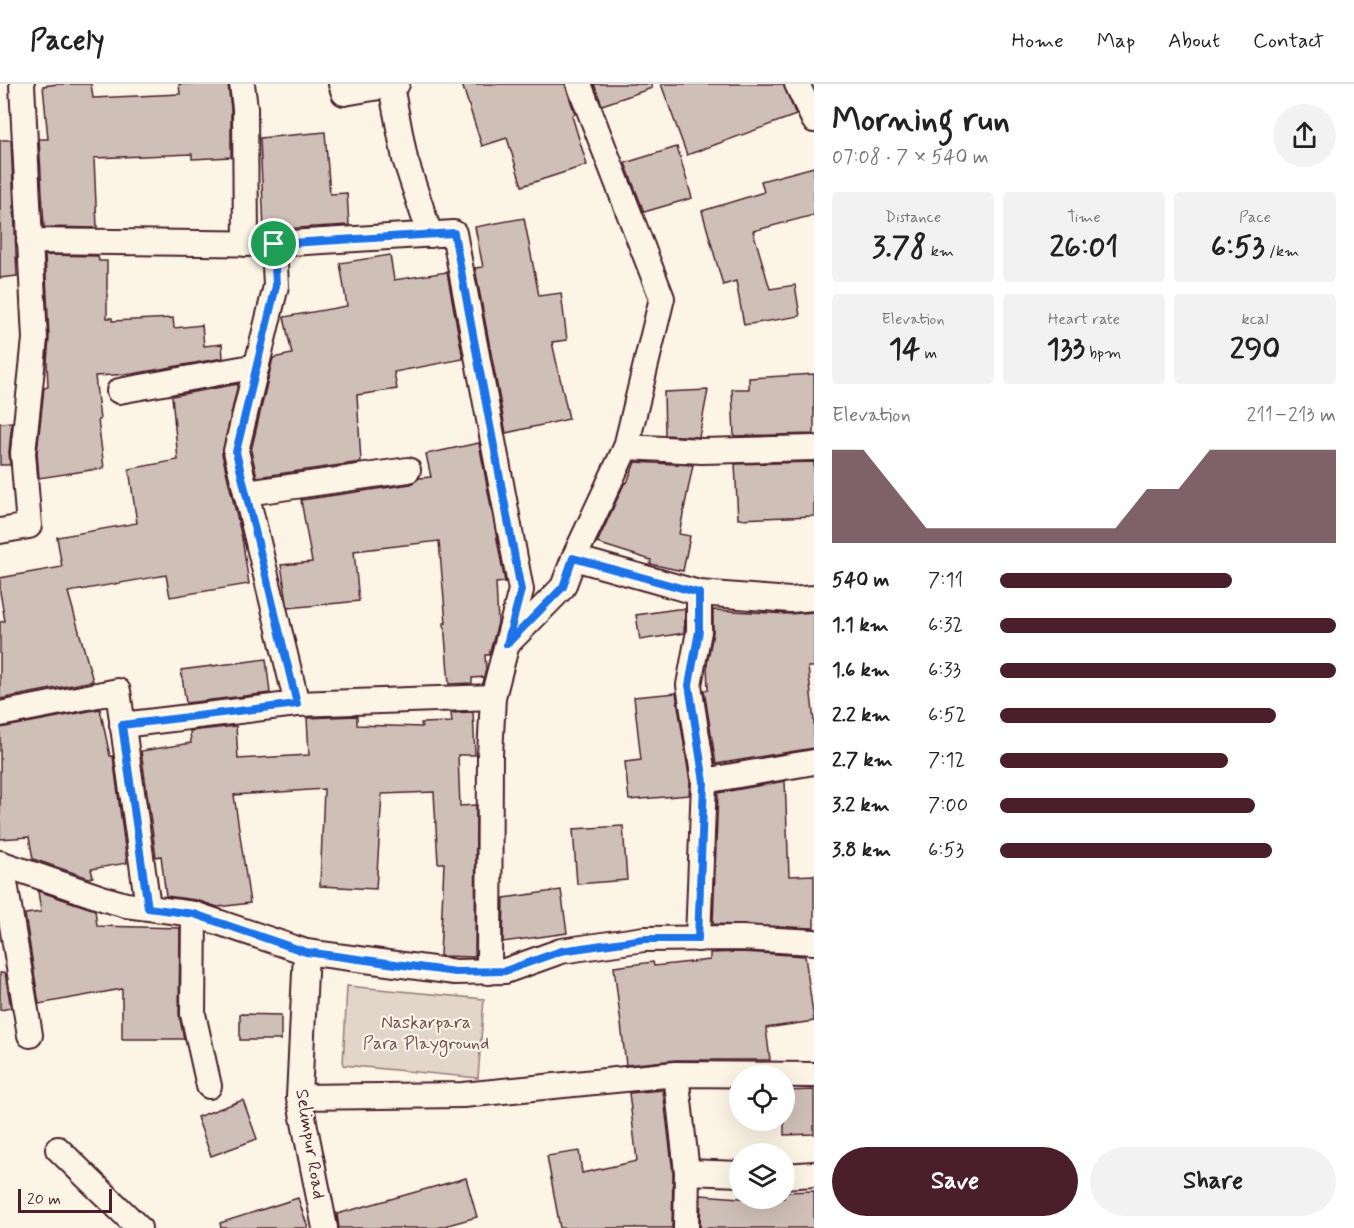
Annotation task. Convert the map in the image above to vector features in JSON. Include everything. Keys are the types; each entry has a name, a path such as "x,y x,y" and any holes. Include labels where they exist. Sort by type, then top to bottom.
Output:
{"street":[{"path":"0,531 29,526 23,453 35,339 22,84"},
{"path":"242,84 245,108 246,244"},
{"path":"341,84 344,93 394,85 405,159 430,235"},
{"path":"507,644 563,587 573,558 626,447 662,298 579,84"},
{"path":"797,84 814,120"},
{"path":"29,241 274,244 454,233 521,590 493,697 490,755 489,972"},
{"path":"274,244 276,286 236,452 297,704"},
{"path":"119,391 257,366"},
{"path":"626,447 702,451 814,448"},
{"path":"246,493 408,470"},
{"path":"573,558 699,593 790,600 814,598"},
{"path":"698,939 704,782 689,685 699,631 699,593"},
{"path":"0,714 118,691 148,908"},
{"path":"122,725 297,704 493,697"},
{"path":"704,782 814,762"},
{"path":"30,1035 1,864 105,900 194,914 306,952 455,972 505,971 561,951 644,939 742,938 813,947"},
{"path":"194,914 193,1014 209,1086"},
{"name":"Selimpur Road","path":"306,952 299,1097 316,1192 325,1228"},
{"path":"676,1074 687,1172 686,1228"},
{"path":"299,1097 463,1095 676,1074 814,1075"},
{"path":"58,1149 138,1228"},
{"path":"687,1172 729,1174"},
{"path":"795,1175 814,1174"}],"green space":[{"name":"Naskarpara Para Playground","path":"347,986 484,999 478,1078 343,1065"}],"building":[{"path":"91,84 93,98 180,94 179,84 228,84 231,109 231,157 192,159 192,154 94,158 97,228 44,227 39,139 48,139 43,86"},
{"path":"462,84 565,84 587,165 522,186 507,138 482,146"},
{"path":"594,84 651,84 652,88 602,105"},
{"path":"661,84 783,84 796,115 687,155"},
{"path":"325,132 330,194 347,193 349,225 264,230 260,138"},
{"path":"0,140 11,140 17,276 0,278"},
{"path":"677,147 692,198 644,212 625,163"},
{"path":"814,167 814,215 753,231 770,289 795,285 800,316 744,325 736,281 723,285 702,211 764,192 761,181"},
{"path":"524,218 539,296 561,293 567,340 552,342 569,419 506,433 475,268 483,267 475,227"},
{"path":"45,255 98,256 99,261 107,261 107,318 112,318 112,321 173,318 174,328 202,325 204,346 222,344 223,358 132,374 95,376 104,468 39,478 37,453 44,388 48,387 49,338"},
{"path":"390,255 394,280 447,272 463,359 394,372 397,389 357,395 361,462 257,477 251,451 273,358 292,354 284,317 347,306 340,263"},
{"path":"814,374 814,434 734,436 732,389 749,389 749,378"},
{"path":"238,384 222,454 242,538 249,584 170,597 166,575 68,592 93,681 0,699 0,622 5,621 0,578 62,567 57,537 137,523 129,469 178,460 172,396"},
{"path":"708,390 699,437 665,435 664,392"},
{"path":"12,422 10,465 0,465 0,423"},
{"path":"479,443 505,582 496,583 498,623 489,655 485,655 484,677 472,678 472,683 449,684 439,541 354,551 359,601 288,608 281,565 312,562 301,500 411,484 419,478 431,477 426,454"},
{"path":"635,462 693,465 679,534 690,536 683,571 650,564 651,560 597,543"},
{"path":"814,462 814,516 738,519 735,464"},
{"path":"685,609 684,633 640,640 636,615"},
{"path":"713,610 789,614 814,612 814,667 808,667 814,722 814,748 716,764 704,690 708,690 707,664 713,633"},
{"path":"266,659 270,693 186,703 181,670"},
{"path":"676,693 690,782 689,795 629,800 625,762 641,760 634,697"},
{"path":"100,709 110,756 113,756 127,863 91,869 93,877 89,878 33,859 29,837 0,839 0,728"},
{"path":"473,712 475,755 458,755 460,806 476,805 475,957 440,956 444,863 438,863 434,792 382,794 376,889 320,886 324,789 234,795 250,903 218,907 196,900 166,896 161,856 156,857 141,751 191,743 190,731 236,726 238,759 309,755 307,718 357,716 357,725 422,727 421,723 452,722 451,713"},
{"path":"785,781 789,876 814,875 814,928 713,924 718,793"},
{"path":"623,826 627,880 577,884 573,829"},
{"path":"561,890 567,933 503,942 504,898"},
{"path":"38,891 95,910 97,926 180,928 179,1014 184,1039 122,1039 122,989 39,1004 25,914 41,912"},
{"path":"742,952 805,956 814,1021 766,1028 770,1060 676,1060 626,1065 614,967 653,962 654,966 710,960 710,953"},
{"path":"0,973 5,973 11,1008 0,1010"},
{"path":"240,1014 281,1015 281,1040 240,1040"},
{"path":"663,1090 673,1173 672,1228 560,1228 547,1156 579,1151 582,1173 637,1161 629,1093"},
{"path":"814,1090 814,1134 784,1135 784,1131 795,1131 795,1091"},
{"path":"243,1100 257,1139 211,1156 197,1117"},
{"path":"466,1178 477,1217 437,1228 339,1228 337,1214"},
{"path":"814,1191 814,1228 700,1228 701,1195 729,1197 729,1209 795,1209 795,1192"},
{"path":"298,1198 308,1228 221,1228 220,1223"}],"route":[{"path":"454,233 521,590 507,644 563,587 573,558 699,593 699,631 689,685 704,782 698,939 644,939 561,951 505,971 455,972 306,952 194,914 148,908 122,725 297,704 236,452 276,286 274,244 454,233"}]}
